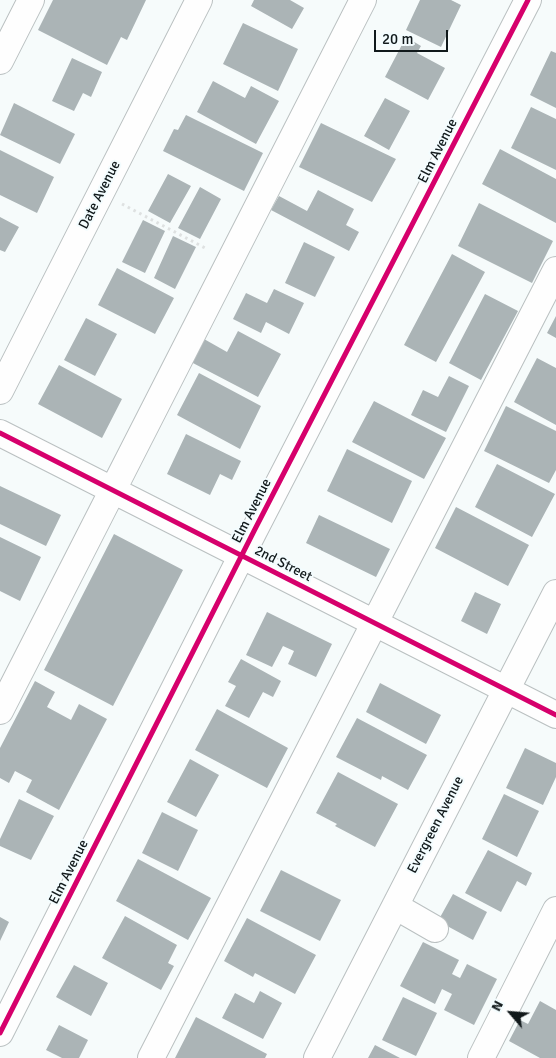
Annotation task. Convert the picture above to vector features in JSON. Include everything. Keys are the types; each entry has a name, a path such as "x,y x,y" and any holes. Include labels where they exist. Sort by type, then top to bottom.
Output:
{"street":[{"path":"0,61 31,0"},
{"name":"Date Avenue","path":"0,391 199,0"},
{"path":"0,710 363,0"},
{"name":"Elm Avenue","path":"0,1033 242,556 528,0"},
{"path":"151,1058 556,270"},
{"name":"2nd Street","path":"0,432 556,716"},
{"name":"Evergreen Avenue","path":"317,1058 556,593"},
{"path":"395,906 435,929"},
{"path":"481,1058 556,910"}],"path":[{"path":"119,203 230,261"}],"building":[{"path":"53,0 146,0 127,40 121,37 107,65 38,30"},
{"path":"254,0 290,0 304,8 292,29 251,6"},
{"path":"420,0 451,0 461,5 441,47 406,30"},
{"path":"243,23 298,49 278,91 223,64"},
{"path":"406,37 421,46 417,53 445,68 428,100 385,77"},
{"path":"551,51 556,53 556,108 530,95"},
{"path":"72,58 102,72 91,97 83,93 74,111 52,101"},
{"path":"213,81 245,98 251,86 279,101 256,144 197,112"},
{"path":"385,98 410,111 389,150 364,136"},
{"path":"14,103 75,134 60,164 0,135"},
{"path":"531,107 556,119 556,170 511,148"},
{"path":"186,115 263,153 244,191 163,151 174,129 178,130"},
{"path":"321,123 396,159 372,202 299,167"},
{"path":"500,149 556,179 556,223 482,184"},
{"path":"0,150 54,177 37,213 0,195"},
{"path":"168,174 191,186 170,223 148,211"},
{"path":"200,187 221,199 200,239 178,228"},
{"path":"318,190 354,209 346,225 359,232 349,251 271,210 279,196 307,211"},
{"path":"479,203 553,241 532,283 458,246"},
{"path":"0,217 19,227 5,252 0,250"},
{"path":"143,220 165,231 145,273 122,262"},
{"path":"173,236 196,247 175,289 154,278"},
{"path":"304,242 335,257 315,297 285,283"},
{"path":"452,254 485,272 436,362 404,345"},
{"path":"117,268 174,298 155,334 98,305"},
{"path":"274,289 304,303 289,334 266,322 261,333 233,319 246,293 267,303"},
{"path":"485,294 518,311 481,380 449,363"},
{"path":"556,316 556,338 547,333"},
{"path":"86,318 117,334 95,376 64,360"},
{"path":"238,331 281,354 258,397 191,362 204,339 227,352"},
{"path":"537,358 556,368 556,425 514,402"},
{"path":"59,365 122,399 102,438 38,404"},
{"path":"199,373 261,406 240,449 177,415"},
{"path":"449,376 469,386 446,432 411,415 423,390 438,397"},
{"path":"374,401 446,438 424,479 352,442"},
{"path":"506,406 556,431 556,470 549,483 484,451"},
{"path":"186,434 241,461 232,480 220,474 210,495 167,474"},
{"path":"347,449 412,481 392,523 327,491"},
{"path":"497,464 555,494 532,537 475,507"},
{"path":"0,486 61,515 46,546 0,524"},
{"path":"456,507 529,545 508,586 435,548"},
{"path":"319,515 390,549 376,577 306,543"},
{"path":"114,534 183,570 113,706 44,670"},
{"path":"0,537 41,557 20,601 0,591"},
{"path":"475,592 501,604 487,634 461,621"},
{"path":"267,612 332,644 316,677 288,664 294,651 283,646 272,667 246,655"},
{"path":"241,659 281,681 273,697 263,692 249,718 225,706 236,686 228,682"},
{"path":"35,681 55,692 47,707 71,720 79,704 107,719 59,810 26,792 32,780 15,771 9,783 0,778 0,748"},
{"path":"380,683 441,715 426,744 366,712"},
{"path":"217,709 288,748 267,788 195,750"},
{"path":"357,718 427,755 408,790 382,776 381,780 336,757"},
{"path":"525,748 556,763 556,777 543,805 506,788"},
{"path":"190,759 219,775 196,817 167,802"},
{"path":"338,772 398,804 375,847 335,826 337,824 316,813"},
{"path":"504,794 539,811 517,857 482,839"},
{"path":"19,799 54,816 31,860 0,846 0,839"},
{"path":"162,812 198,830 178,871 142,853"},
{"path":"488,850 532,873 526,886 517,881 501,912 465,893"},
{"path":"138,859 211,898 188,940 116,901"},
{"path":"281,870 341,900 320,941 260,911"},
{"path":"453,894 487,912 473,940 438,921"},
{"path":"125,916 177,945 168,963 174,966 161,990 102,958"},
{"path":"0,917 9,922 0,941"},
{"path":"247,918 316,955 295,994 255,973 253,977 224,961"},
{"path":"423,942 459,960 452,974 460,978 467,964 497,979 474,1025 444,1010 452,994 442,989 435,1004 400,986"},
{"path":"74,965 108,983 91,1016 56,997"},
{"path":"260,991 282,1003 263,1039 222,1018 235,993 254,1003"},
{"path":"403,997 437,1013 416,1056 382,1040"},
{"path":"540,1001 556,1010 556,1058 540,1058 509,1041 520,1020 528,1024"},
{"path":"196,1017 267,1054 265,1058 175,1058"},
{"path":"59,1025 88,1040 79,1058 62,1058 46,1050"},
{"path":"375,1045 400,1058 368,1058"}],"cycle path":[{"path":"0,1033 254,531 528,0"},
{"path":"0,433 556,715"}]}
